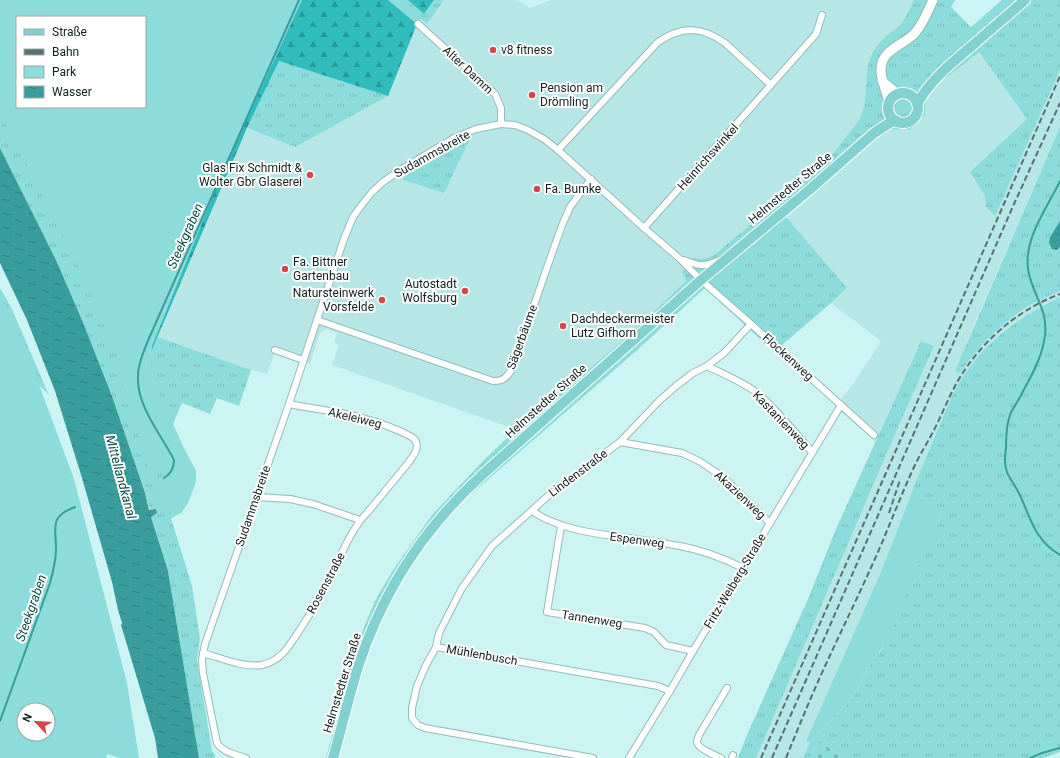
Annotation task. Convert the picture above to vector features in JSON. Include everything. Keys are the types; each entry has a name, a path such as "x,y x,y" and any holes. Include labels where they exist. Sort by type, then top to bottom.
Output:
{"main road":[{"path":"882,82 894,91 915,99 917,104 917,112 913,119 905,122 896,120 890,114 882,82 882,63 887,53 916,31 933,0"},
{"path":"917,104 922,95 938,76 1025,0"},
{"path":"889,106 893,97 918,90 938,76"},
{"name":"Helmstedter Straße","path":"874,133 883,121 889,106"},
{"name":"Helmstedter Straße","path":"333,758 355,677 372,630 385,600 419,545 454,501 701,280 808,191 874,133 896,120"}],"street":[{"name":"Heinrichswinkel","path":"644,228 816,34 822,15"},
{"name":"Alter Damm","path":"418,24 495,94 501,108 501,124"},
{"path":"558,150 658,42 667,36 678,32 699,30 717,37 771,85"},
{"name":"Sudammsbreite","path":"246,758 227,751 220,747 217,743 203,673 202,660 205,644 289,404 344,239 353,217 372,192 400,170 454,138 476,129 501,124 515,126 528,130 544,139 558,150 679,258 701,280"},
{"name":"Sägerbäume","path":"316,320 493,381 501,381 507,378 512,369 563,223 570,207 590,179"},
{"name":"Sudammsbreite","path":"679,258 692,264 704,265 726,259"},
{"name":"Flockenweg","path":"701,280 874,436"},
{"name":"Lindenstraße","path":"436,647 439,633 462,588 492,546 549,495 620,442 659,401 676,386 724,353 751,324"},
{"path":"275,350 303,360"},
{"name":"Kastanienweg","path":"707,366 746,385 756,392 770,405 812,452"},
{"name":"Akeleiweg","path":"289,404 345,414 378,423 410,436 416,440 417,444"},
{"name":"Fritz-Weiberg-Straße","path":"629,758 841,405"},
{"name":"Akazienweg","path":"620,442 682,453 699,461 723,477 770,523"},
{"name":"Rosenstraße","path":"203,653 245,665 262,665 278,658 289,646 318,602 360,520 409,462 417,448 417,444"},
{"path":"256,497 290,499 313,504 360,520"},
{"name":"Espenweg","path":"532,511 561,526 599,534 700,550 720,557 743,568"},
{"name":"Tannenweg","path":"561,526 547,612 645,628 654,632 666,644 693,652"},
{"name":"Mühlenbusch","path":"593,758 425,728 418,725 412,718 415,693 426,665 436,647 658,686 670,691"},
{"path":"721,758 701,748 697,742 727,688"}],"shaded area":[{"path":"444,0 518,0 530,8 551,0 914,0 902,23 881,40 871,54 867,76 865,105 862,114 825,164 718,253 708,258 694,258 682,272 686,280 683,284 623,340 517,430 332,365 339,345 334,343 337,333 326,329 320,333 310,364 275,353 267,374 251,370 158,337 247,128 295,147 421,19 427,24"},
{"path":"979,52 1027,119 970,172 985,196 986,207 995,215 1060,70 1060,127 969,336 960,373 981,345 1006,322 1043,298 1060,291 1060,297 1022,318 985,350 964,376 956,389 913,489 881,572 806,741 810,742 803,758 756,758 934,346 921,341 875,441 835,407 856,380 881,341 831,303 847,288 786,218 886,130 910,130 925,115 925,105 928,92"}],"green space":[{"path":"0,0 288,0 149,357 158,337 251,370 239,406 217,398 210,414 182,403 170,431 170,515 192,586 200,639 197,660 212,751 215,758 199,758 168,571 151,517 157,512 155,509 150,510 112,396 56,260 0,148"},
{"path":"0,0 302,0 226,164 152,346 151,375 196,471 196,482 188,503 181,513 166,521 157,492 167,487 161,468 148,467 146,455 123,390 119,359 83,275 0,113"},
{"path":"288,0 388,0 417,24 388,96 279,61 247,128 149,357 135,335"},
{"path":"388,0 408,0 424,14 434,0 444,0 427,24 421,19 417,24"},
{"path":"408,0 434,0 424,14"},
{"path":"914,0 955,0 951,7 971,27 1002,0 1060,0 1060,70 995,216 986,207 985,196 970,172 1027,119 979,52 928,92 925,105 925,115 910,130 886,130 786,217 847,288 831,303 774,352 705,288 635,352 463,501 433,535 420,553 407,572 385,611 363,666 337,758 326,758 351,664 375,601 393,570 432,515 505,440 623,340 683,284 686,280 682,272 694,258 709,258 716,254 825,164 859,120 866,96 867,72 872,53 882,40 902,22"},
{"path":"279,61 388,96 295,147 247,128"},
{"path":"1060,127 1060,221 1050,237 1057,250 1060,247 1060,291 1030,305 1016,314 980,347 960,373 955,371"},
{"path":"470,139 444,193 401,179 434,157"},
{"path":"0,288 11,307 49,395 34,380 0,427"},
{"path":"0,293 27,352 74,479 127,683 139,758 120,758 107,754 106,758 0,758"},
{"path":"1060,297 1060,752 1043,758 846,758 818,741 810,758 803,758 810,742 849,702 874,659 882,649 941,515 913,489 956,387 973,362 995,340 1019,320"},
{"path":"921,341 934,346 756,758 738,758 808,599 836,529"},
{"path":"913,489 941,515 887,641 874,659 849,702 810,742 806,741 881,572"},
{"path":"818,741 846,758 810,758"}],"water":[{"name":"Mittellandkanal","path":"0,148 56,260 82,320 112,396 145,493 149,510 156,509 157,513 151,517 168,571 199,758 158,758 155,738 121,625 122,623 112,582 55,391 27,320 0,263"},
{"path":"1060,221 1060,247 1057,250 1052,249 1049,243 1050,237"}],"waterway":[{"name":"Steekgraben","path":"164,478 169,475 172,470 174,460 150,419 141,398 138,386 138,370 140,361 299,0"},
{"path":"1060,181 1037,226 1029,249 1029,274 1043,311 1045,326 1044,344 1036,367 1012,410 1006,432 1005,460 1007,473 1020,494 1029,518 1037,532 1046,544 1060,555"},
{"name":"Steekgraben","path":"0,721 50,583 56,549 56,523 61,515 75,507"},
{"path":"1030,758 1060,748"}],"railway":[{"path":"761,758 1060,76"},
{"path":"772,758 1014,204 1060,103"},
{"path":"786,758 816,687 874,562 905,486 958,381 975,356 996,333 1033,307 1060,294"},
{"path":"889,513 900,480"}],"place":[{"name":"v8 fitness","path":"493,50"},
{"name":"Pension am Drömling","path":"532,95"},
{"name":"Glas Fix Schmidt & Wolter Gbr Glaserei","path":"310,175"},
{"name":"Fa. Bumke","path":"537,189"},
{"name":"Fa. Bittner Gartenbau","path":"285,269"},
{"name":"Autostadt Wolfsburg","path":"465,291"},
{"name":"Natursteinwerk Vorsfelde","path":"382,300"},
{"name":"Dachdeckermeister Lutz Gifhorn","path":"563,326"}]}
